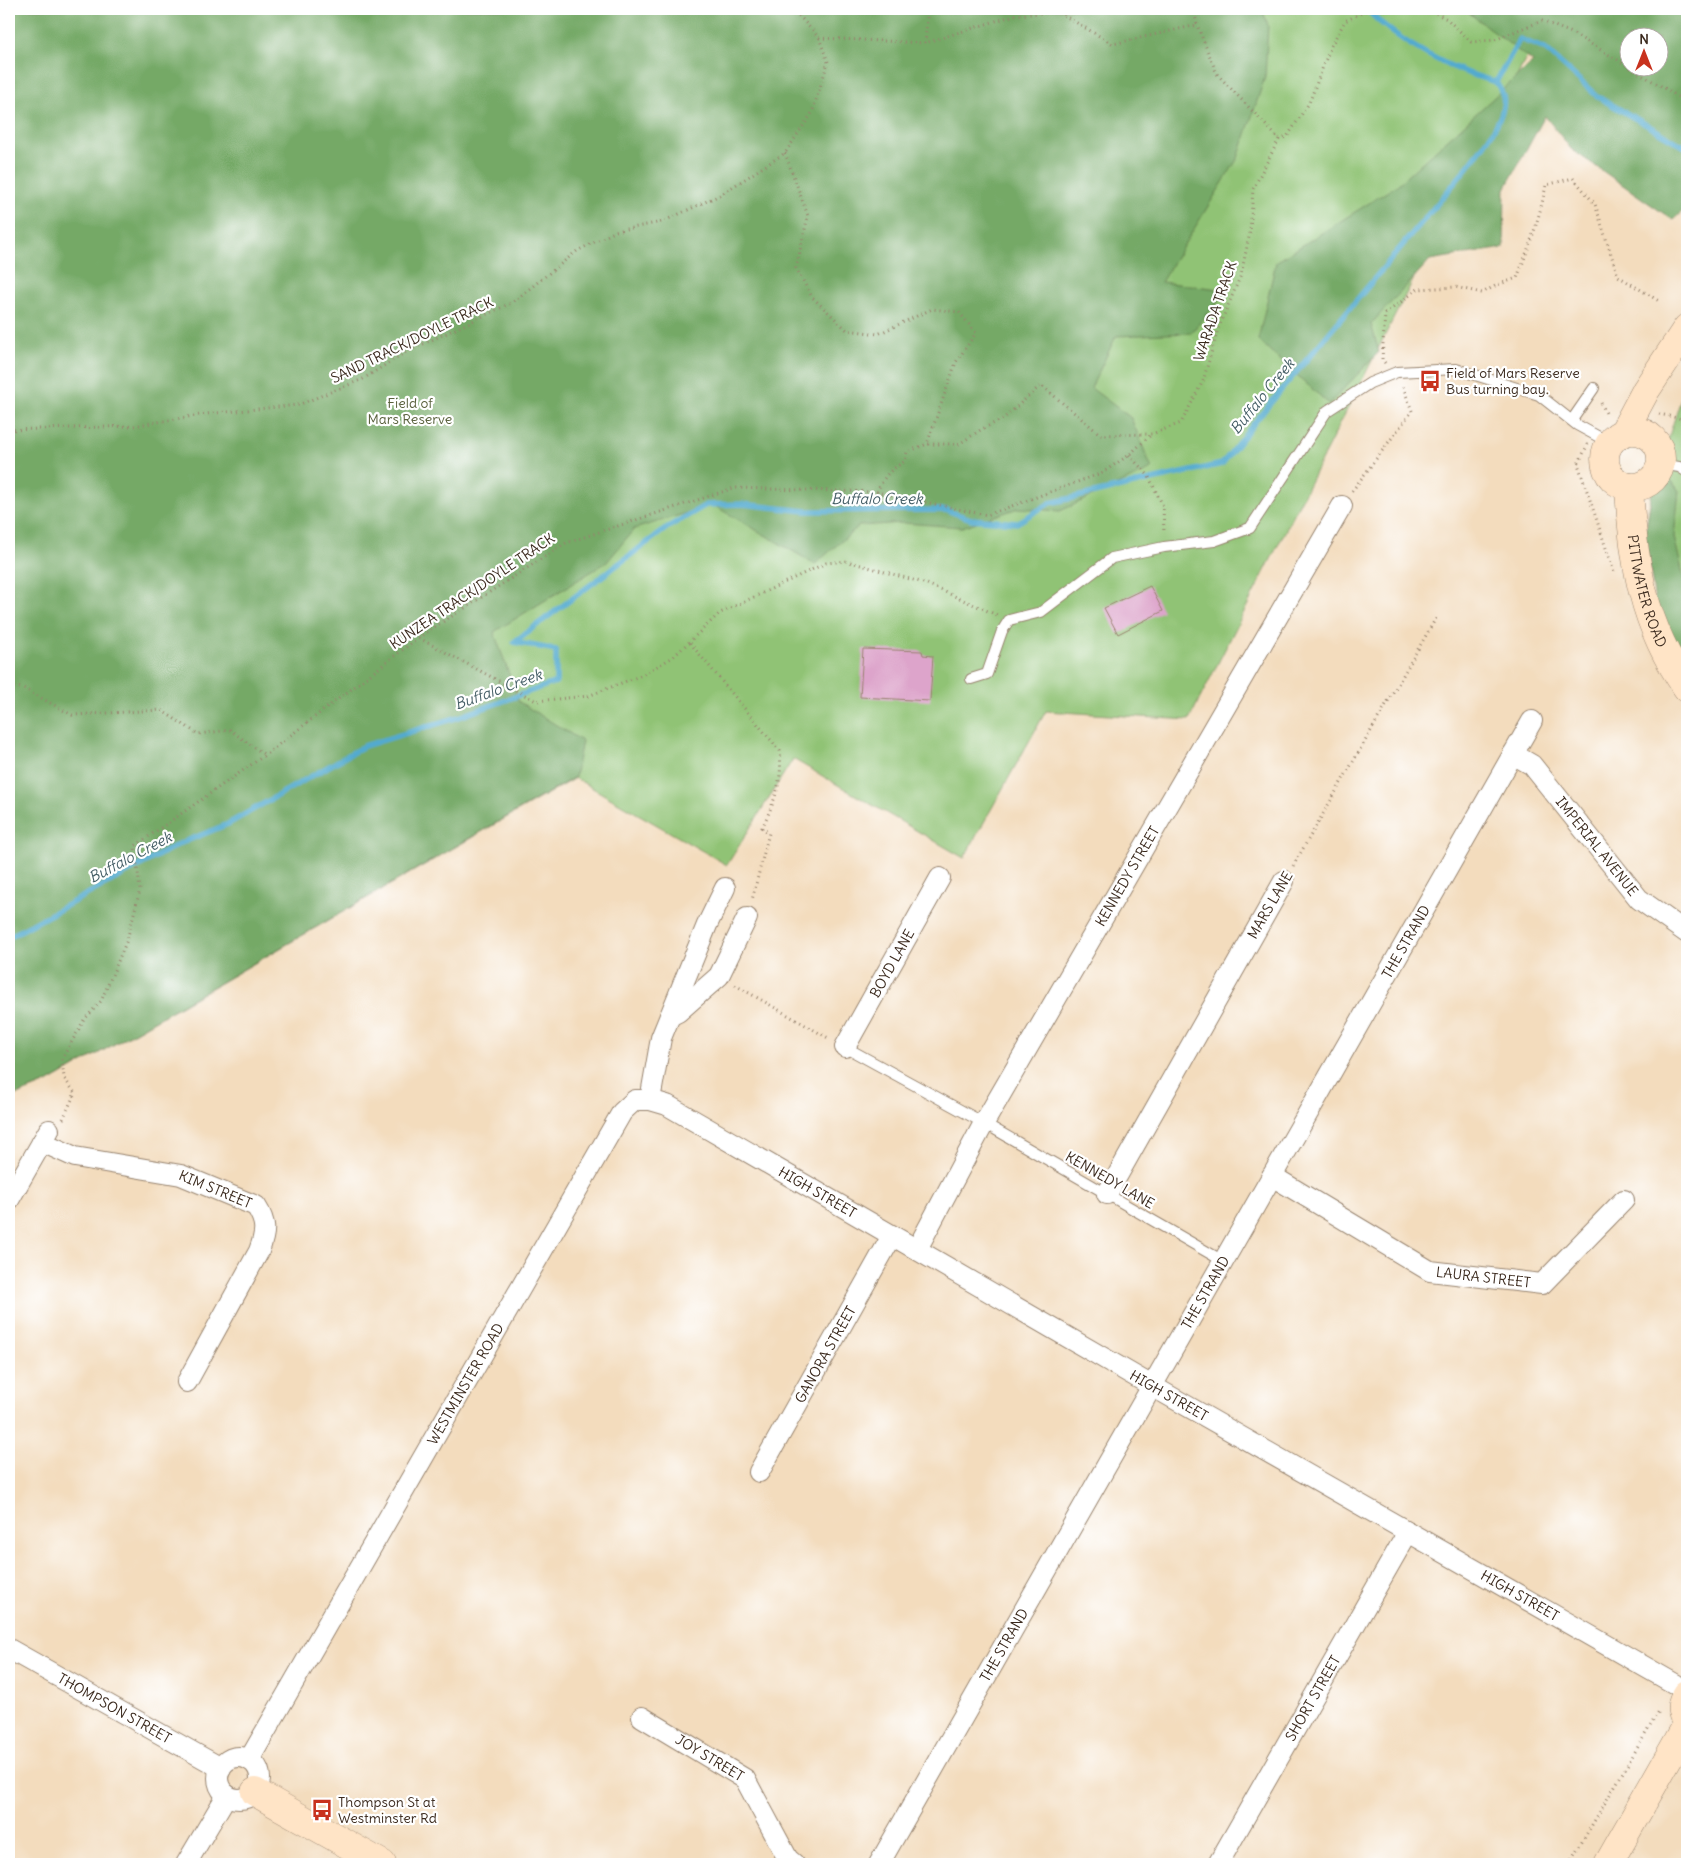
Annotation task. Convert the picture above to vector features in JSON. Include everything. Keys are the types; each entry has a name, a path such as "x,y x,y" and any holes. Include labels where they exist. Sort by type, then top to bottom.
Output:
{"main road":[{"path":"1687,328 1646,390 1605,458 1609,474 1614,481 1629,487 1638,487 1653,479 1657,453 1656,413 1663,385 1687,347"},
{"path":"1617,438 1640,432 1657,453"},
{"name":"PITTWATER ROAD","path":"1629,487 1635,556 1644,599 1653,627 1663,649 1687,688"},
{"path":"1608,1864 1687,1724 1682,1716 1679,1697"},
{"path":"255,1792 382,1864"}],"street":[{"name":"KENNEDY STREET","path":"917,1250 984,1123 1342,506"},
{"name":"THE STRAND","path":"879,1864 1532,721"},
{"name":"IMPERIAL AVENUE","path":"1513,754 1532,765 1639,899 1687,933"},
{"name":"BOYD LANE","path":"845,1047 940,878"},
{"name":"MARS LANE","path":"1107,1194 1284,881"},
{"path":"650,1100 661,1038 707,925 725,888"},
{"path":"670,1016 678,1012 719,976 747,918"},
{"name":"WESTMINSTER ROAD","path":"249,1760 622,1112 635,1100 650,1100"},
{"name":"HIGH STREET","path":"650,1100 667,1105 1152,1386 1675,1684 1679,1697"},
{"path":"9,1200 45,1136"},
{"name":"KIM STREET","path":"45,1136 75,1157 181,1175 256,1206 263,1217 265,1234 259,1251 187,1382"},
{"name":"LAURA STREET","path":"1272,1176 1430,1271 1542,1284 1624,1200"},
{"name":"GANORA STREET","path":"759,1472 892,1236"},
{"name":"SHORT STREET","path":"1218,1864 1408,1532"},
{"name":"THOMPSON STREET","path":"9,1649 221,1768"},
{"name":"JOY STREET","path":"642,1717 745,1779 788,1859 794,1864"},
{"path":"237,1757 249,1760 258,1769 260,1775 255,1792 238,1799 227,1795 220,1786 219,1773 221,1768 225,1762 237,1757"},
{"path":"186,1864 227,1795"}],"lane":[{"path":"971,679 987,674 1002,631 1009,620 1041,612 1112,558 1164,547 1214,541 1250,528 1326,411 1370,383 1395,373 1456,369 1539,395 1572,420 1617,438"},
{"path":"1572,420 1594,388"},
{"path":"1657,453 1687,472"},
{"path":"845,1047 984,1123"},
{"name":"KENNEDY LANE","path":"984,1123 1223,1262"}],"path":[{"path":"793,9 819,38 828,62 812,113 785,153 808,216 796,268 812,297 847,330 878,334 932,309 959,312 976,333 956,362 927,444"},
{"path":"925,43 928,9"},
{"path":"1194,9 1197,25 1217,74 1279,139"},
{"name":"WARADA TRACK","path":"1152,434 1181,423 1203,381 1218,330 1241,275 1250,232 1253,189 1279,139 1287,137 1309,103 1330,46 1344,21 1370,9"},
{"path":"1427,9 1447,19 1471,42 1495,40 1542,21 1572,33 1618,60"},
{"path":"819,38 925,43 1016,16 1058,12 1113,44 1197,25"},
{"path":"1647,78 1687,104"},
{"name":"SAND TRACK/DOYLE TRACK","path":"9,430 133,426 206,414 298,405 363,379 404,353 513,302 576,251 616,231 662,222 720,195 785,153"},
{"path":"1342,506 1412,412 1395,373 1382,359 1386,314 1418,289 1455,287 1482,293 1497,284 1517,278 1532,241 1546,185 1573,178 1595,204 1618,276 1659,301"},
{"path":"877,492 884,478 892,469 905,461 907,452 927,444 959,444 982,429 1003,419 1041,385 1101,435 1152,434"},
{"name":"KUNZEA TRACK/DOYLE TRACK","path":"45,1136 65,1118 75,1093 64,1078 62,1059 84,1020 101,1001 127,940 140,890 135,846 265,755 418,638 566,543 734,488 877,492 987,515 1102,473 1129,455 1152,434"},
{"path":"1129,455 1148,475 1163,506 1164,547"},
{"path":"418,638 536,701 588,696 642,674 673,657 720,614 826,563 847,561 927,584 1009,620"},
{"name":"MARS LANE","path":"1284,881 1436,618"},
{"path":"690,642 780,752 781,763 777,794 762,828 769,834 747,918"},
{"path":"9,686 23,688 72,715 161,710 198,734 230,730 265,755"},
{"path":"719,976 845,1047"},
{"path":"1569,1864 1679,1697"}],"green space":[{"name":"Field of Mars Reserve","path":"9,9 1687,9 1687,112 1631,78 1668,78 1668,28 1618,28 1618,70 1543,25 1189,720 1046,711 964,858 793,759 727,865 575,778 47,1083 9,1098"},
{"name":"Field of Mars Reserve","path":"9,9 1262,9 1268,25 1265,77 1238,158 1161,282 1228,290 1191,333 1116,336 1091,388 1131,418 1152,469 1060,511 1018,508 962,527 903,523 859,526 815,564 713,505 634,529 607,562 494,632 519,702 582,741 575,777 47,1083 9,1098"},
{"path":"1464,9 1687,9 1687,207 1673,220 1571,149 1545,116 1505,189 1504,248 1430,260 1371,324 1379,352 1329,404 1258,340 1276,262 1396,186 1533,62"},
{"path":"1687,386 1687,674 1645,535 1653,485"},
{"path":"1672,481 1679,491 1674,537 1687,591 1687,674 1658,622 1645,535 1653,485"}],"building":[{"path":"1150,586 1163,611 1118,634 1104,608"},
{"path":"863,649 922,651 923,655 933,656 930,701 860,697"}],"waterway":[{"path":"1366,9 1394,33 1426,54 1443,63 1496,82"},
{"name":"Buffalo Creek","path":"1496,82 1520,39 1545,49 1598,97 1687,148"},
{"name":"Buffalo Creek","path":"9,937 179,844 228,824 364,746 459,717 556,682 556,650 514,642 668,527 706,505 742,504 806,511 946,510 971,519 1017,523 1050,503 1222,464 1488,140 1495,128 1503,105 1502,94 1496,82"}],"place":[{"name":"Field of Mars Reserve Bus turning bay.","path":"1430,381"},
{"name":"Thompson St at Westminster Rd","path":"322,1810"}]}
